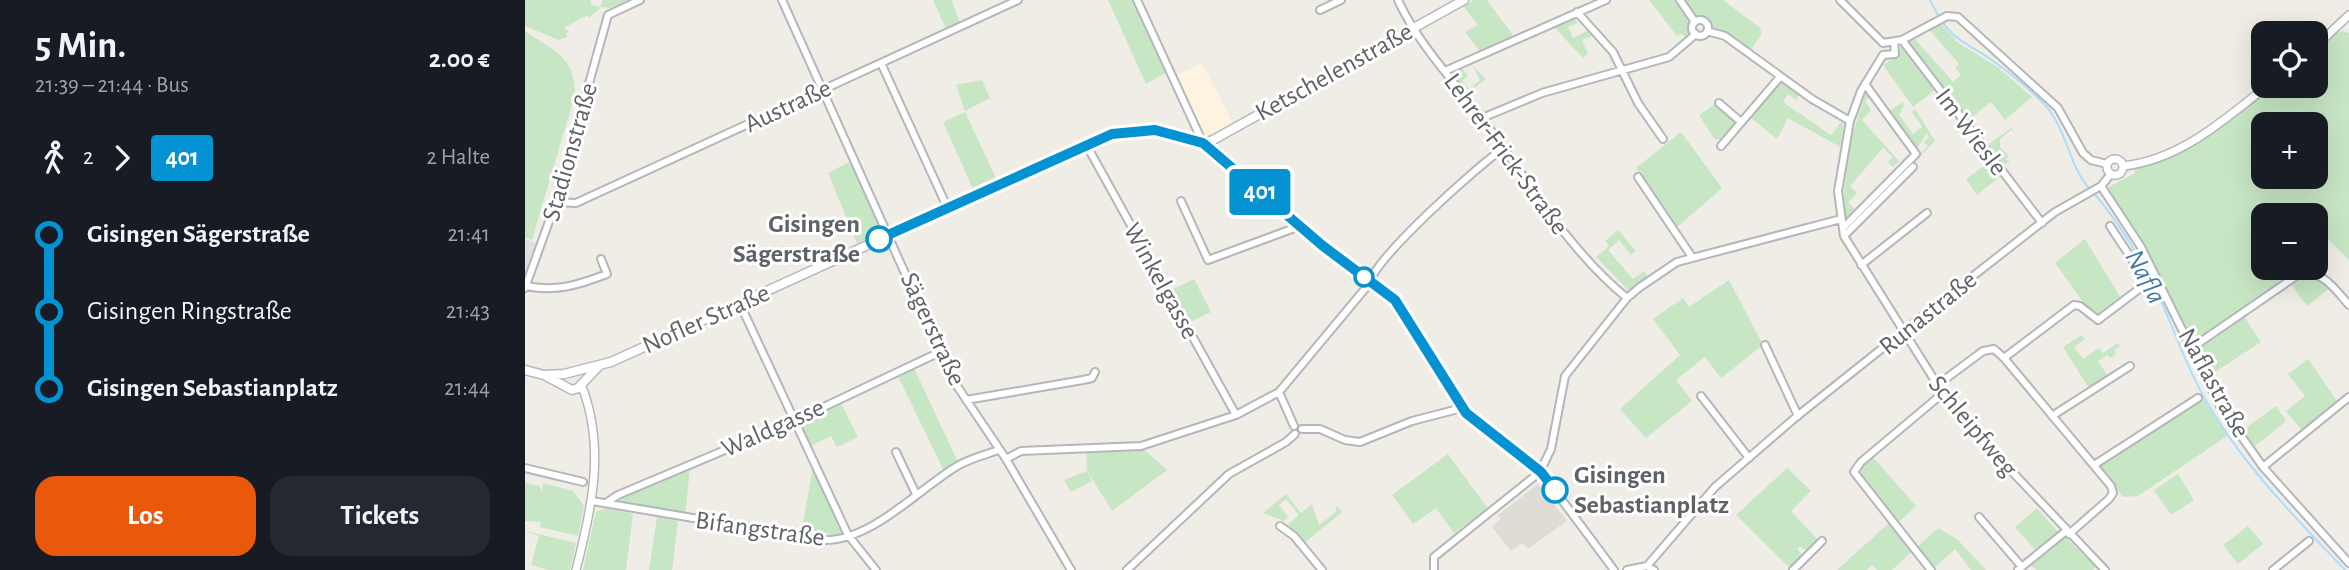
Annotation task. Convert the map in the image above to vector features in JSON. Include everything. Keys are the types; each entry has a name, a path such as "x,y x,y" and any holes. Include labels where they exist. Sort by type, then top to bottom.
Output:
{"main road":[{"name":"Ketschelenstraße","path":"1203,143 1464,0"},
{"name":"Nofler Straße","path":"563,379 569,371 598,368 1112,134 1146,130 1203,143"},
{"name":"Nofler Straße","path":"579,385 598,368"},
{"path":"525,370 563,379 567,389 579,385 577,372"}],"street":[{"name":"Stadionstraße","path":"525,287 557,202 609,13 640,0"},
{"name":"Sägerstraße","path":"782,0 890,234 940,352 966,400 1006,459 1071,570"},
{"name":"Austraße","path":"557,202 576,203 1018,0"},
{"path":"1137,0 1203,143 1300,226 1400,306 1462,408 1477,423 1541,472 1594,539 1614,570"},
{"path":"1320,10 1342,0"},
{"name":"Lehrer-Frick-Straße","path":"1398,0 1412,28 1482,118 1572,243 1627,298"},
{"path":"1445,71 1606,0"},
{"path":"1680,0 1695,22"},
{"path":"1840,0 1882,43 1883,55"},
{"path":"1577,12 1613,52 1638,103 1663,139"},
{"path":"2328,35 2349,15"},
{"path":"1882,43 1894,43 1933,21 1955,16 2055,104 2083,153 2107,164 2111,174"},
{"path":"1695,22 1705,22 1707,32"},
{"path":"1695,22 1692,28 1696,34 1701,36 1707,32 1725,36 1780,77 1830,111 1850,121"},
{"path":"2342,22 2349,29"},
{"path":"1482,118 1542,93 1669,57 1696,34"},
{"name":"Im Wiesle","path":"1902,40 2042,223"},
{"name":"Schleipfweg","path":"1894,43 1895,54 1883,55 1865,84 1850,121 1838,191 1843,232 1942,394 2105,570"},
{"path":"881,63 948,209"},
{"path":"1721,146 1780,77"},
{"path":"1843,232 1916,154 1865,84"},
{"name":"Runastraße","path":"2123,166 2174,151 2229,117 2252,98"},
{"path":"1719,103 1741,122"},
{"name":"Winkelgasse","path":"1087,146 1236,415"},
{"path":"1006,459 1021,451 1141,446 1236,415 1279,392 1395,248 1504,148"},
{"name":"Runastraße","path":"2107,164 2115,159 2123,166"},
{"name":"Runastraße","path":"1647,566 1715,487 1798,416 2042,223 2095,189 2111,174 2120,173 2123,166"},
{"path":"1843,232 1913,167"},
{"path":"1639,177 1692,257"},
{"name":"Naflastraße","path":"2095,189 2141,247 2220,406 2263,467 2349,563"},
{"path":"1181,201 1208,260 1300,226"},
{"path":"1861,265 1927,213"},
{"path":"1434,570 1434,557 1541,472 1551,449 1563,381 1627,298 1669,266 1692,257 1841,219"},
{"path":"2004,358 2074,305 2080,306 2098,320 2143,286 2133,261 2110,226"},
{"path":"525,287 551,291 584,283 607,274 601,259"},
{"path":"2193,347 2299,274 2307,272 2327,280 2349,305"},
{"path":"740,304 850,537 876,570"},
{"path":"1765,345 1798,416"},
{"path":"1936,386 1983,351 1994,349 2094,465 2111,486 2113,493 2020,568 1979,517"},
{"name":"Waldgasse","path":"606,503 618,495 794,421 940,352"},
{"path":"2052,416 2130,366"},
{"path":"966,400 1083,380 1092,378 1095,372"},
{"path":"576,570 592,501 595,453 589,408 579,385"},
{"path":"1279,392 1295,430 1301,433 1302,429 1320,429 1345,440 1360,442 1412,421 1462,408"},
{"path":"1931,570 1854,472 1861,462 1942,394"},
{"path":"1701,396 1749,458"},
{"path":"2263,467 2349,397"},
{"path":"2094,465 2197,398"},
{"path":"1127,570 1225,477 1286,442 1295,430"},
{"name":"Bifangstraße","path":"592,501 823,540 850,537 956,466 999,450"},
{"path":"896,452 916,494"},
{"path":"525,468 583,482"},
{"path":"1280,526 1294,536 1322,570"},
{"path":"1793,570 1822,541"},
{"path":"2273,570 2309,541"},
{"path":"2283,561 2290,570"},
{"path":"1627,570 1647,566 1654,570"}],"shaded area":[{"path":"1202,63 1233,123 1206,137 1203,137 1174,76"},
{"path":"525,239 542,246 525,288"},
{"path":"1538,484 1567,521 1528,549 1522,543 1511,551 1492,527 1501,519 1498,515"}],"green space":[{"path":"525,0 591,0 591,5 600,7 603,0 628,0 610,8 601,7 589,18 587,15 564,28 569,32 566,33 567,37 559,40 525,26"},
{"path":"933,0 951,0 961,24 947,31"},
{"path":"1108,0 1134,0 1167,72 1146,84"},
{"path":"1474,0 1487,0 1515,38 1481,53 1465,32 1478,25 1463,6"},
{"path":"1649,0 1678,0 1692,21 1693,33 1688,39 1682,34 1677,36"},
{"path":"1683,0 1723,0 1760,28 1762,33 1753,47 1748,49 1726,35 1710,30 1709,22 1702,17 1695,18"},
{"path":"1575,18 1577,23 1568,27 1573,38 1587,31 1592,36 1582,40 1588,54 1583,58 1553,26"},
{"path":"1939,21 1957,42 1999,68 2032,97 2005,120 1991,102 1967,121 1907,41 1913,37 1953,82 1961,75 1955,68 1959,64 1928,28"},
{"path":"525,31 553,49 566,62 574,81 575,95 532,240 525,237"},
{"path":"2336,33 2349,33 2349,260 2328,240 2328,203 2251,203 2251,280 2280,282 2194,341 2136,233 2107,188 2135,173 2135,168 2177,153 2218,128 2257,98 2328,98 2328,40"},
{"path":"1901,45 1936,89 1913,107 1883,65 1898,56"},
{"path":"1473,66 1486,79 1467,94 1451,72 1461,68 1468,76 1462,81 1469,89 1480,80"},
{"path":"982,80 990,98 965,111 956,85"},
{"path":"1778,81 1800,93 1796,100 1788,94 1783,102 1831,135 1840,123 1844,124 1840,147 1788,118 1777,139 1750,117"},
{"path":"1866,93 1871,96 1865,101 1871,110 1862,120 1899,161 1893,167 1888,162 1893,157 1883,148 1850,186 1857,193 1848,202 1855,210 1844,221 1848,155"},
{"path":"1902,102 1904,106 1899,115 1913,134 1922,127 1912,112 1915,109 1935,141 1849,228 1928,146 1924,142 1929,137 1926,134 1917,149 1890,111"},
{"path":"1715,104 1737,121 1724,139 1715,140 1699,115"},
{"path":"965,112 997,180 974,191 943,122"},
{"path":"2011,128 2017,134 2011,130 2000,139 2000,147 2009,156 2006,159 2010,162 2001,166 1986,146"},
{"path":"1681,132 1722,188 1676,228 1636,168"},
{"path":"853,160 882,228 881,232 857,243 828,173"},
{"path":"1991,161 2002,175 1977,195 1966,179"},
{"path":"1618,230 1636,251 1631,255 1619,240 1608,250 1633,279 1644,271 1648,276 1628,290 1596,257 1609,246 1605,241"},
{"path":"2085,239 2122,300 2101,315 2091,313 2055,263"},
{"path":"1194,279 1211,312 1186,324 1169,291"},
{"path":"1729,280 1763,345 1721,378 1705,357 1676,380 1692,401 1646,438 1620,409 1680,355 1653,319 1683,298 1689,307"},
{"path":"2320,280 2330,288 2307,306 2289,281"},
{"path":"2243,315 2261,342 2209,376 2197,349"},
{"path":"2082,335 2085,339 2074,347 2083,359 2099,348 2103,353 2118,343 2120,346 2114,350 2116,354 2110,358 2107,355 2098,361 2107,375 2116,370 2118,373 2090,390 2063,347"},
{"path":"2308,359 2337,401 2303,432 2286,411 2305,396 2288,374"},
{"path":"913,366 958,462 944,471 897,374"},
{"path":"2202,397 2227,436 2138,496 2123,497 2099,465"},
{"path":"840,401 858,437 837,447 831,436 809,447 800,421"},
{"path":"2276,406 2286,421 2254,447 2241,431"},
{"path":"1142,448 1167,470 1112,511 1087,470 1086,451"},
{"path":"1448,454 1488,509 1454,533 1436,508 1413,524 1392,495"},
{"path":"1872,456 1916,506 1897,524 1858,472"},
{"path":"813,467 844,530 842,536 830,538 830,534 811,530 810,535 801,534"},
{"path":"690,468 685,516 620,503 621,496"},
{"path":"1787,468 1811,491 1791,511 1819,541 1809,552 1800,546 1797,549 1804,557 1791,569 1736,515"},
{"path":"1087,471 1092,481 1071,492 1064,480"},
{"path":"2178,474 2194,500 2171,515 2154,490"},
{"path":"525,483 539,486 542,491 543,483 573,491 584,506 578,536 540,527 540,517 539,522 525,521"},
{"path":"1286,494 1301,513 1312,504 1319,525 1335,513 1337,506 1342,512 1303,544 1286,526 1299,515 1286,499 1279,505 1288,517 1284,521 1263,513"},
{"path":"606,508 633,514 626,570 583,570 596,512"},
{"path":"2037,508 2058,532 2037,552 2015,527"},
{"path":"657,517 678,521 672,570 649,570"},
{"path":"1890,522 1912,551 1892,570 1877,570 1872,565 1867,570 1837,570"},
{"path":"2248,526 2263,544 2238,564 2223,545"},
{"path":"1938,528 1957,539 1986,570 1971,570 1955,549 1933,569 1916,548"},
{"path":"525,531 576,543 570,570 549,570 531,565 539,536"},
{"path":"2063,537 2096,567 2093,570 2036,570 2030,564"}],"waterway":[{"name":"Nafla","path":"1930,0 1939,17"},
{"name":"Nafla","path":"1942,21 1959,39 2006,71 2043,103 2057,123 2076,168 2089,188"},
{"name":"Nafla","path":"2093,192 2124,233 2142,264 2185,359 2214,414 2266,484 2345,570"}],"bus line":[{"name":"401","path":"879,239 1117,132 1155,130 1203,143 1323,246 1395,300 1466,413 1541,472 1555,490"}],"place":[{"name":"Gisingen Sägerstraße","path":"879,239"},
{"name":"Gisingen Sebastianplatz","path":"1555,490"}]}
